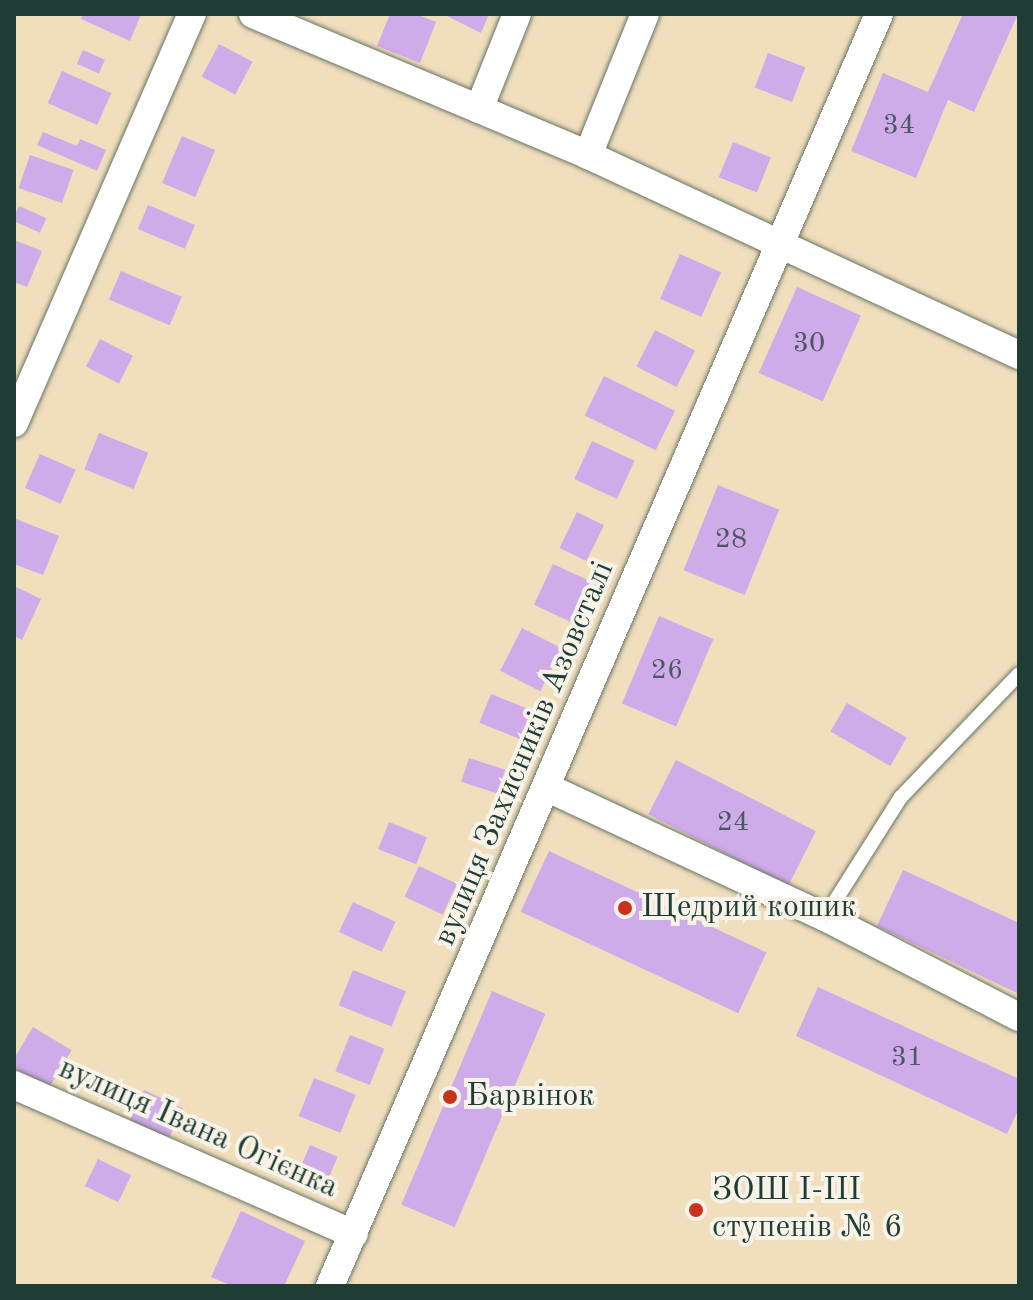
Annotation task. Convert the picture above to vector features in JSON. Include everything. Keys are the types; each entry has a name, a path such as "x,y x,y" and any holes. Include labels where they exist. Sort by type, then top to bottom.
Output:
{"street":[{"path":"14,423 192,14"},
{"path":"253,14 588,155 780,248 1019,355"},
{"path":"479,109 517,14"},
{"path":"588,155 645,14"},
{"name":"вулиця Захисників Азовсталі","path":"330,1286 548,788 879,14"},
{"path":"548,788 825,917 1019,1017"},
{"name":"вулиця Івана Огієнка","path":"14,1085 354,1234"}],"lane":[{"path":"825,917 901,797 1019,674"}],"building":[{"path":"83,14 141,14 130,41 81,19"},
{"path":"390,14 416,14 436,22 420,63 377,46"},
{"path":"443,14 489,14 481,33"},
{"path":"963,14 1018,14 974,112 948,100 916,178 851,151 883,73 928,92"},
{"path":"219,44 253,62 235,95 202,77"},
{"path":"83,50 105,60 99,73 77,64"},
{"path":"768,53 805,67 792,102 755,88"},
{"path":"62,71 111,93 97,125 48,103"},
{"path":"43,132 77,146 80,139 106,150 97,171 37,145"},
{"path":"182,136 215,150 195,197 162,183"},
{"path":"733,142 771,157 757,193 719,177"},
{"path":"30,155 73,170 62,203 19,188"},
{"path":"148,205 195,225 185,249 138,229"},
{"path":"19,206 46,218 40,233 14,221"},
{"path":"14,240 42,251 27,287 14,282"},
{"path":"680,254 721,272 701,317 660,299"},
{"path":"121,271 182,297 170,325 109,300"},
{"path":"797,287 861,315 823,401 759,373"},
{"path":"655,330 695,350 676,387 636,367"},
{"path":"100,339 133,356 119,383 86,367"},
{"path":"604,376 675,411 656,450 585,416"},
{"path":"99,433 148,453 134,489 84,469"},
{"path":"592,441 635,461 617,499 574,479"},
{"path":"40,454 76,470 61,504 25,488"},
{"path":"718,485 779,510 745,595 684,570"},
{"path":"577,512 604,525 586,561 559,548"},
{"path":"16,519 59,536 43,575 14,564"},
{"path":"553,564 596,584 577,625 534,605"},
{"path":"14,586 41,599 22,640 14,636"},
{"path":"659,616 713,639 676,727 622,703"},
{"path":"522,628 562,648 540,691 500,671"},
{"path":"491,694 536,712 524,741 479,723"},
{"path":"847,703 907,738 890,766 830,732"},
{"path":"469,758 505,770 497,794 461,782"},
{"path":"676,760 816,831 788,886 648,814"},
{"path":"389,822 427,837 416,864 378,849"},
{"path":"549,851 767,952 738,1013 521,912"},
{"path":"419,866 457,884 443,915 405,897"},
{"path":"903,870 1019,923 1019,994 877,926"},
{"path":"353,902 396,922 382,952 339,932"},
{"path":"353,970 406,991 392,1027 339,1005"},
{"path":"818,987 1019,1079 1019,1108 1007,1134 796,1036"},
{"path":"492,991 545,1014 455,1227 401,1205"},
{"path":"33,1027 72,1050 48,1089 14,1068 14,1059"},
{"path":"350,1035 384,1049 370,1085 335,1071"},
{"path":"314,1078 356,1095 340,1133 299,1116"},
{"path":"144,1090 183,1108 169,1139 130,1121"},
{"path":"310,1145 338,1157 327,1181 300,1169"},
{"path":"98,1159 131,1175 118,1202 85,1186"},
{"path":"241,1211 305,1241 284,1286 232,1286 211,1277"}],"place":[{"name":"Щедрий кошик","path":"625,908"},
{"name":"Барвінок","path":"450,1097"},
{"name":"ЗОШ I-III ступенів № 6","path":"696,1210"}]}
